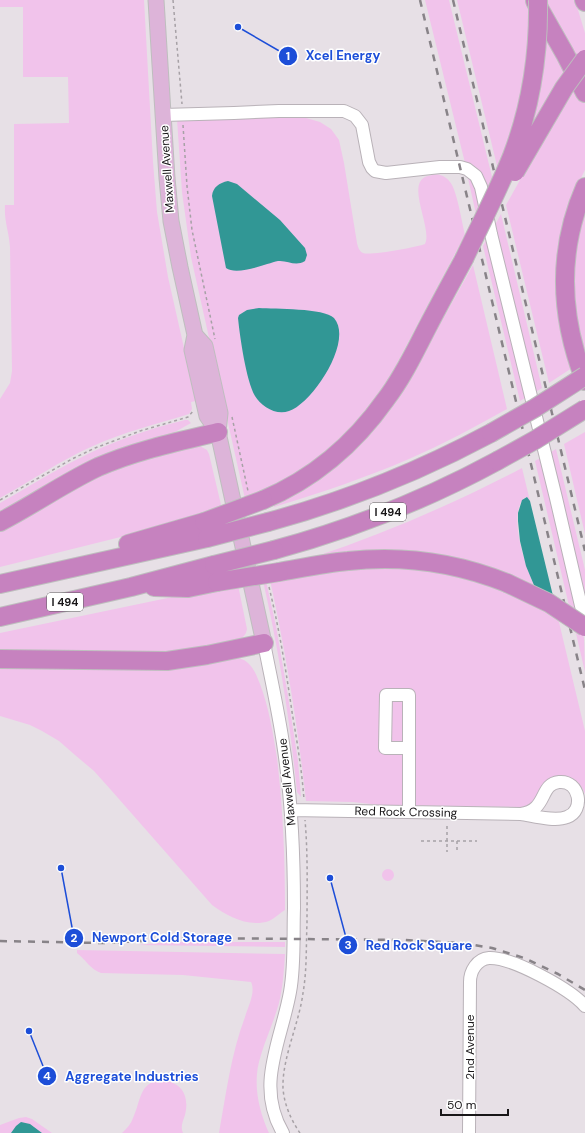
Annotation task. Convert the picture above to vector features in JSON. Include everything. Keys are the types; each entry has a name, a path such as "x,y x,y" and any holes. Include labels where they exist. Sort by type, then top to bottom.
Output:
{"highway":[{"path":"534,0 565,54 585,93"},
{"path":"0,579 58,562 206,530 256,496 291,486 313,472 344,447 368,423 389,396 406,368 464,259 502,180 520,132 528,103 535,66 538,38 538,0"},
{"path":"464,259 564,88 585,58"},
{"path":"585,187 575,214 570,236 566,258 565,282 570,332 576,358 585,381"},
{"name":"I 494","path":"0,584 206,530 268,522 333,503 427,464 490,433 535,408 585,376"},
{"name":"I 494","path":"0,617 131,587 215,574 274,550 332,532 388,512 454,483 535,440 585,409"},
{"path":"497,461 585,422"},
{"path":"0,522 86,473 114,461 150,448 218,432"},
{"path":"215,574 274,578 350,561 400,560 432,563 474,572 507,583 549,603 585,627"},
{"path":"0,659 121,662 167,661 207,656 264,643"}],"main road":[{"name":"Maxwell Avenue","path":"156,0 171,221 195,335 192,350 207,416 218,432 264,643"}],"street":[{"path":"163,114 344,111 355,116 362,125 369,162 376,172 386,173 460,167 469,170 478,179 558,505 585,623"},
{"name":"Maxwell Avenue","path":"264,643 282,737 291,810 294,870 292,971 290,992 272,1062 270,1081 272,1106 283,1133"},
{"path":"409,748 385,748 386,695 409,695 409,748 409,812"},
{"name":"Red Rock Crossing","path":"291,810 521,814 544,818 567,818 578,808 580,802 579,794 571,785 565,782 557,782 547,788 539,804 534,809 521,814"},
{"name":"2nd Avenue","path":"469,1133 470,979 473,969 477,963 491,958 512,963 559,985 585,1006"}],"path":[{"path":"173,0 187,186 192,230 216,345"},
{"path":"0,500 86,452 134,432 188,417 192,413 194,407"},
{"path":"232,415 256,496"},
{"path":"274,578 277,618 304,797"},
{"path":"447,826 447,852"},
{"path":"421,841 477,841"},
{"path":"457,841 457,853"}],"shaded area":[{"path":"0,0 144,0 157,212 168,277 196,401 191,402 192,409 189,414 129,432 93,446 58,464 0,498 0,399 10,383 12,371 10,247 5,205 14,205 14,124 69,123 68,77 23,77 23,7 0,7"},
{"path":"425,0 449,0 493,181 486,194 465,163"},
{"path":"457,0 530,0 531,26 519,109 498,170"},
{"path":"545,0 575,0 585,33 585,50 574,62"},
{"path":"545,25 569,69 526,142"},
{"path":"576,83 585,102 585,170 576,188 572,368 549,383 506,205"},
{"path":"306,118 320,122 331,129 339,140 357,243 359,249 363,253 367,254 404,249 425,244 425,227 420,206 419,187 421,180 432,175 441,175 453,186 465,235 392,373 376,399 352,427 324,454 282,482 245,499 191,257 182,192 177,119"},
{"path":"467,174 471,178 481,205 476,214"},
{"path":"585,208 585,359 571,308 576,233"},
{"path":"501,214 542,388 534,393 493,229"},
{"path":"488,237 528,396 520,401 483,246"},
{"path":"473,265 507,409 459,435 376,473 274,507 273,502 383,417 403,390"},
{"path":"188,420 191,423 175,432 0,514 0,503 70,463 118,441 145,431"},
{"path":"585,432 585,534 564,444"},
{"path":"198,445 207,450 209,454 222,509 181,522 0,567 0,529 108,470"},
{"path":"556,449 585,570 585,606 548,454"},
{"path":"542,457 580,617 570,610 535,461"},
{"path":"522,468 530,501 527,497 524,498 519,507 517,518 518,530 520,544 536,590 514,580 314,557 420,517"},
{"path":"375,565 462,574 525,600 558,618 585,731 585,794 581,786 574,779 558,776 551,777 546,781 535,799 524,807 380,805 353,802 306,801 291,690 270,580"},
{"path":"263,581 266,581 276,626 298,761 301,797 297,792 283,686"},
{"path":"238,585 247,629 242,638 239,640 179,653 0,654 0,633 182,595"},
{"path":"575,629 584,637 585,672"},
{"path":"234,658 243,660 250,665 260,684 266,702 277,758 281,796 285,872 285,910 269,921 261,923 239,920 231,917 212,905 94,771 59,741 30,725 0,716 0,665"},
{"path":"388,869 392,871 394,875 392,879 388,881 384,879 382,875 384,871"},
{"path":"170,942 285,942 285,947 137,945"},
{"path":"77,950 285,954 279,1003 261,1055 257,1075 259,1105 269,1133 219,1133 232,1060 252,995 253,990 251,982 183,975 101,973 91,967 77,953"},
{"path":"160,1080 173,1083 178,1086 185,1095 186,1108 182,1126 183,1133 122,1133 129,1126 136,1112 144,1089 153,1082"},
{"path":"26,1117 32,1119 52,1133 0,1133 0,1125"}],"water":[{"path":"228,181 237,184 280,220 305,248 307,255 305,261 295,263 278,261 259,267 237,271 226,268 212,196 217,186"},
{"path":"259,308 320,312 334,318 339,328 339,341 335,356 319,385 309,397 289,411 274,411 261,403 255,396 249,380 238,318 239,315 247,310"},
{"path":"527,497 530,501 554,600 536,590 526,566 520,541 518,513 522,500"},
{"path":"21,1122 30,1124 42,1133 11,1133"}],"railway":[{"path":"420,0 585,690"},
{"path":"453,0 585,551"},
{"path":"0,941 103,943 196,938 404,940 462,943 492,948 524,958 558,974 585,990"}],"place":[{"name":"Xcel Energy","path":"238,27"},
{"name":"Newport Cold Storage","path":"61,868"},
{"name":"Red Rock Square","path":"330,878"},
{"name":"Aggregate Industries","path":"29,1031"}]}
